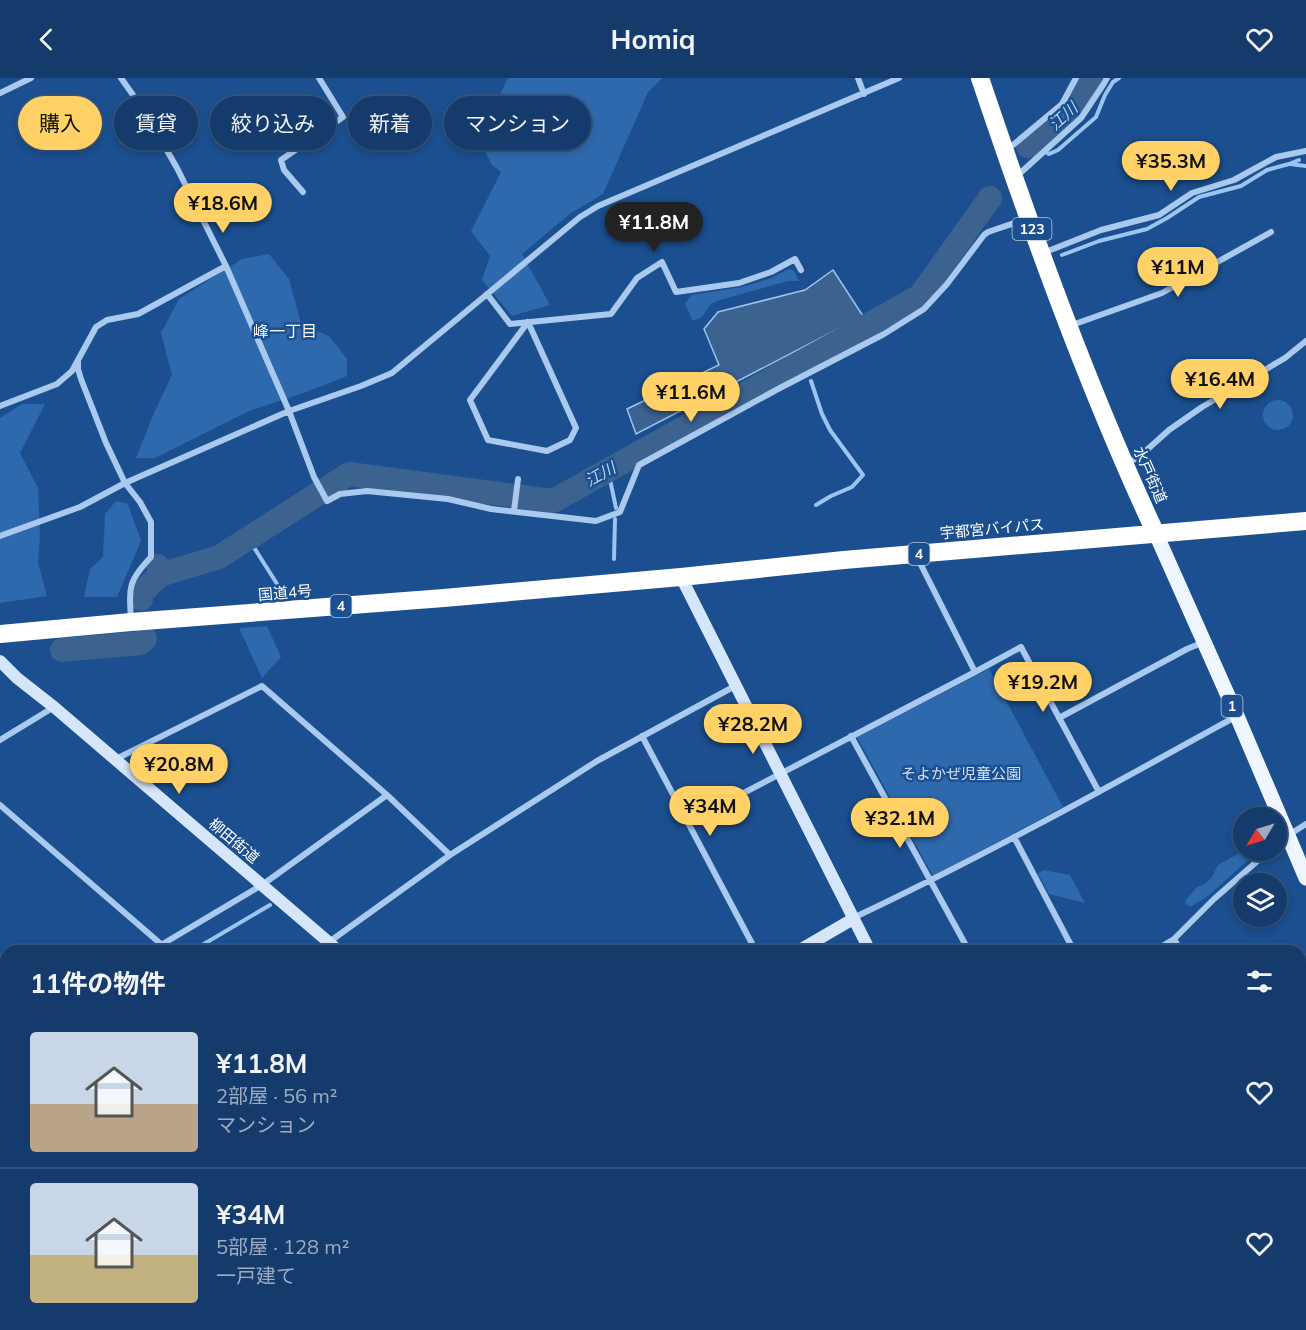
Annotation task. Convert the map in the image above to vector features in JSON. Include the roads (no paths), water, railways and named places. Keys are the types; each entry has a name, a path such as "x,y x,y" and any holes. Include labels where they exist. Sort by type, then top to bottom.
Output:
{"highway":[{"name":"水戸街道","path":"980,78 1068,326 1156,534"},
{"name":"宇都宮バイパス","path":"681,577 915,554 1306,521"},
{"name":"国道4号","path":"0,634 681,577"}],"main road":[{"name":"水戸街道","path":"1156,534 1237,717 1270,807"},
{"name":"水戸街道","path":"1287,848 1306,878"}],"street":[{"path":"0,93 31,78"},
{"path":"121,78 145,112 166,149 226,266 289,411 316,481 327,501 340,494 367,491 448,499 491,508 514,509 596,521 620,512 639,465 902,324 924,309 935,298 984,235 1029,218"},
{"path":"303,192 284,170 281,160 343,117 319,78"},
{"path":"858,78 864,94"},
{"path":"0,536 80,507 125,483 289,411 392,373 580,217 598,206 899,78"},
{"path":"1005,152 1062,104 1076,78"},
{"path":"1014,178 1082,118 1107,78"},
{"path":"1041,253 1101,230 1159,215 1192,193 1234,180 1276,156 1306,152"},
{"path":"1068,326 1162,293 1271,232"},
{"path":"487,294 510,324 611,314 636,278 662,262 676,292 739,283 771,272 795,258 801,270"},
{"path":"0,406 57,384 72,371 96,327 107,320 138,314 226,266"},
{"path":"528,322 576,428 570,440 547,451 488,440 470,400 528,322"},
{"path":"1125,465 1140,456 1169,430 1202,407 1285,358 1306,341"},
{"path":"78,360 81,379 106,443 125,483 140,502 151,522 151,557 135,574 129,594 131,622"},
{"path":"514,509 517,483"},
{"path":"915,554 975,672"},
{"path":"681,577 867,945"},
{"path":"1059,718 1204,642"},
{"path":"688,822 1021,648 1099,792"},
{"name":"柳田街道","path":"0,661 17,678 54,707 332,945"},
{"path":"114,760 262,686 387,795 450,855"},
{"path":"328,942 450,855 597,761 735,686"},
{"path":"0,740 54,707"},
{"path":"808,945 853,919 931,881 1237,717"},
{"path":"642,735 753,945"},
{"path":"851,736 966,945"},
{"path":"0,805 161,945 262,885 387,795"},
{"path":"1287,837 1306,824"},
{"path":"1014,837 1071,945"},
{"path":"1164,945 1174,939 1214,898 1257,861"},
{"path":"1174,939 1177,945"}],"waterway":[{"name":"江川","path":"1028,146 1079,104 1090,78"},
{"path":"1031,143 1049,154 1058,150 1096,117 1105,95 1113,82 1119,78"},
{"path":"1062,255 1099,241 1147,229 1199,197 1241,186 1267,170 1299,160"},
{"path":"1290,164 1306,166"},
{"name":"江川","path":"158,566 160,575 219,557 349,474 553,501 920,296 990,198"},
{"name":"江川","path":"804,361 806,368"},
{"path":"811,381 830,430 863,475 852,487 816,505"},
{"path":"608,470 616,508"},
{"path":"614,559 615,519"},
{"path":"248,538 279,587"},
{"path":"141,599 141,593 160,575"},
{"path":"62,650 141,643 145,639"},
{"path":"202,945 270,905"}],"district":[{"name":"峰一丁目","path":"285,331"}],"park label":[{"name":"そよかぜ児童公園","path":"961,774"}]}
